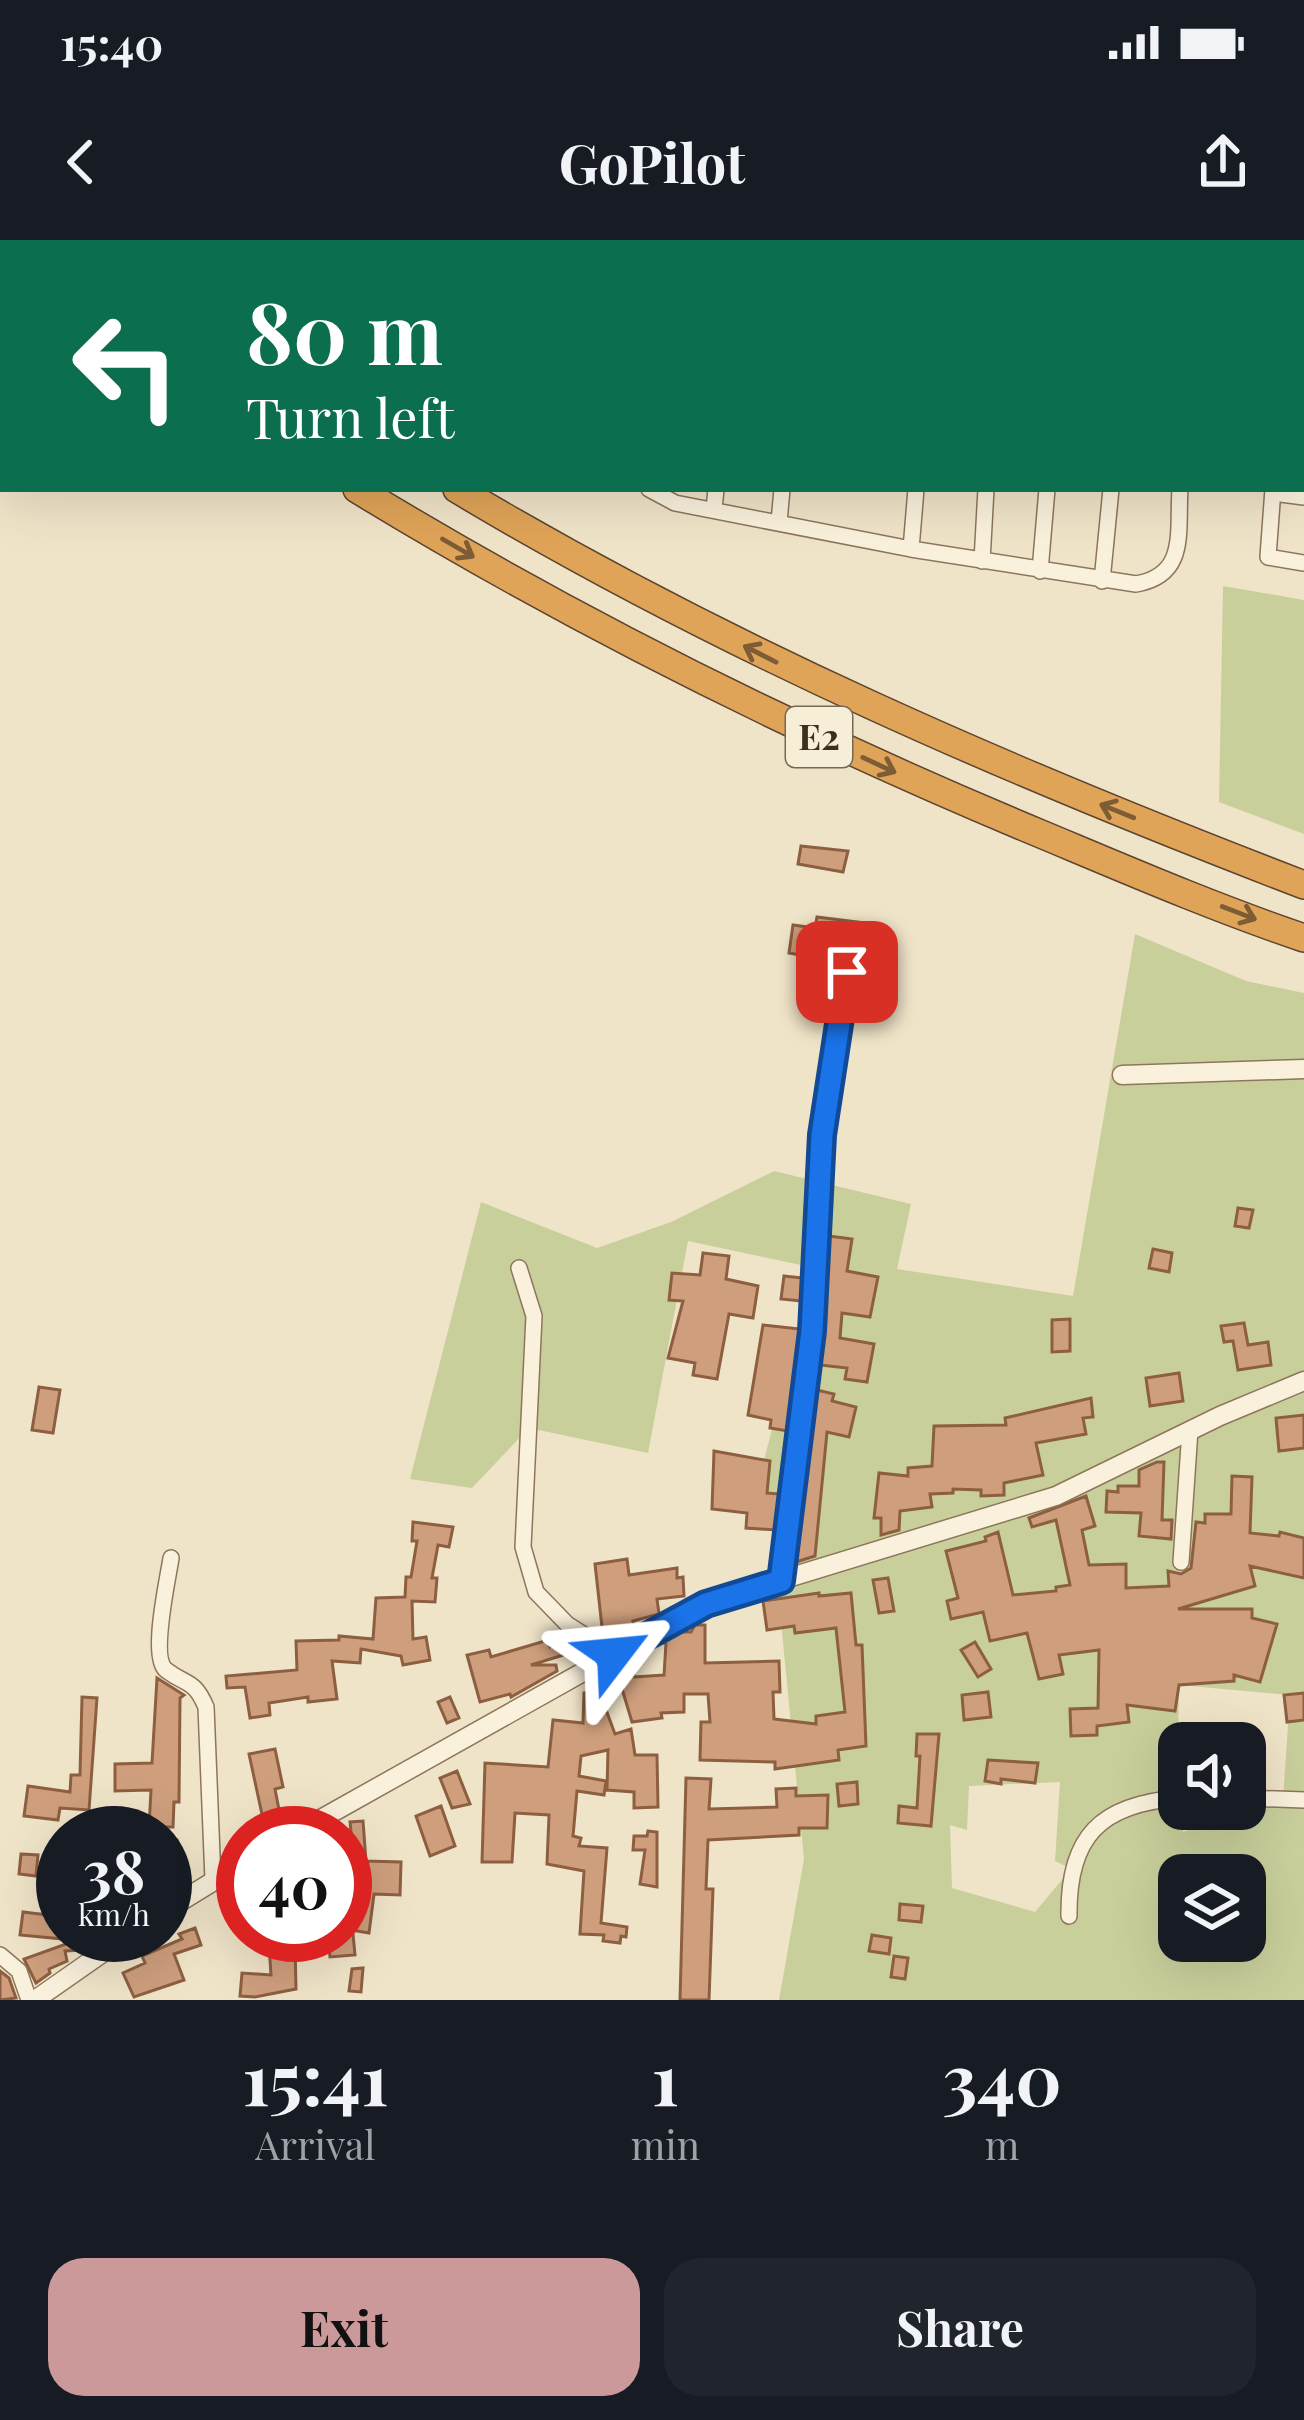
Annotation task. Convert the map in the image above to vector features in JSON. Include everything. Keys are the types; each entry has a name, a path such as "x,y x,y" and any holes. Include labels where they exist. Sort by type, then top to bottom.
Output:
{"highway":[{"name":"E2","path":"362,492 540,596 758,708 920,784 1304,938"},
{"name":"E2","path":"462,492 576,560 785,667 942,740 1304,885"}],"street":[{"path":"656,492 675,503 911,549 1136,584 1157,580 1170,570 1180,492"},
{"path":"714,509 716,492"},
{"path":"779,522 782,492"},
{"path":"911,549 916,492"},
{"path":"982,561 986,492"},
{"path":"1040,571 1047,492"},
{"path":"1102,581 1111,492"},
{"path":"1273,492 1268,556 1304,563"},
{"path":"781,1581 812,1331 822,1135 847,972"},
{"path":"1122,1075 1304,1069"},
{"path":"519,1268 534,1316 523,1547 536,1592 567,1624 614,1654"},
{"path":"344,1806 706,1604 1055,1496 1304,1381"},
{"path":"1181,1562 1190,1430"},
{"path":"171,1558 158,1655 168,1671 197,1688 206,1707 213,1880"},
{"path":"1266,1799 1304,1800"},
{"path":"1069,1916 1068,1879 1079,1848 1104,1819 1158,1800"},
{"path":"192,1894 216,1878"},
{"path":"0,1955 19,1971 37,1998 89,1962"}],"green space":[{"path":"1223,586 1304,600 1304,834 1219,802"},
{"path":"1135,934 1246,981 1304,993 1304,2000 779,2000 804,1859 765,1456 815,1268 688,1241 648,1453 529,1428 472,1488 410,1479 481,1202 597,1248 671,1222 774,1171 911,1204 897,1269 1073,1296","holes":["1060,1782 1055,1861 1071,1869 1035,1912 952,1888 950,1825 967,1830 969,1786"]}],"building":[{"path":"801,846 848,851 843,872 798,864"},
{"path":"817,917 874,924 870,951 878,953 871,975 859,972 854,963 860,945 835,941 829,960 789,953 793,925 815,928"},
{"path":"1238,1208 1253,1210 1249,1228 1235,1226"},
{"path":"829,1236 852,1239 847,1271 878,1277 870,1317 842,1313 840,1338 874,1344 867,1382 845,1379 847,1368 820,1365"},
{"path":"1153,1249 1172,1253 1169,1272 1149,1268"},
{"path":"703,1253 729,1256 726,1279 758,1286 753,1318 729,1314 717,1379 693,1375 695,1363 668,1358 683,1301 669,1300 672,1273 700,1275"},
{"path":"784,1276 803,1278 802,1301 781,1299"},
{"path":"1070,1319 1070,1351 1052,1352 1052,1320"},
{"path":"1244,1323 1248,1345 1268,1342 1271,1365 1238,1370 1233,1341 1224,1342 1221,1326"},
{"path":"763,1325 800,1329 788,1431 770,1428 771,1420 748,1415"},
{"path":"1179,1373 1183,1401 1150,1406 1146,1378"},
{"path":"39,1387 60,1390 53,1433 32,1430"},
{"path":"817,1390 834,1394 832,1401 856,1407 849,1437 827,1432 815,1556 796,1562"},
{"path":"1091,1398 1093,1417 1083,1418 1086,1434 1036,1443 1043,1475 1004,1483 1004,1495 981,1496 981,1490 953,1489 953,1493 930,1494 932,1507 900,1511 899,1530 881,1535 881,1518 874,1518 879,1473 908,1476 908,1468 932,1466 934,1426 1006,1425 1005,1418"},
{"path":"1304,1415 1304,1448 1279,1451 1276,1418"},
{"path":"714,1451 770,1461 767,1493 780,1494 775,1530 746,1528 747,1513 712,1509"},
{"path":"1164,1462 1162,1520 1172,1520 1171,1539 1139,1536 1141,1513 1106,1512 1107,1491 1139,1486 1139,1470"},
{"path":"1232,1476 1252,1477 1250,1533 1279,1536 1280,1532 1304,1538 1304,1578 1250,1566 1255,1586 1178,1609 1252,1609 1252,1618 1277,1624 1260,1682 1234,1675 1234,1681 1179,1685 1175,1711 1127,1705 1129,1722 1097,1726 1097,1735 1071,1736 1070,1709 1098,1708 1099,1650 1059,1655 1063,1674 1039,1679 1027,1633 990,1641 983,1612 951,1619 947,1601 958,1598 946,1551 986,1541 985,1537 998,1532 1013,1595 1070,1585 1056,1520 1032,1527 1029,1518 1086,1496 1095,1526 1082,1530 1089,1565 1126,1564 1126,1588 1169,1586 1168,1571 1181,1574 1191,1568 1196,1522 1205,1523 1205,1514 1231,1514"},
{"path":"413,1522 453,1527 449,1547 438,1545 432,1578 437,1578 435,1602 412,1601 413,1639 426,1637 430,1660 403,1665 401,1656 361,1649 360,1663 332,1661 337,1699 308,1702 308,1697 269,1703 270,1715 250,1718 245,1687 227,1688 226,1676 297,1670 296,1641 339,1640 339,1636 373,1639 376,1598 405,1597 417,1541 412,1541"},
{"path":"627,1559 629,1575 677,1568 677,1578 683,1577 684,1596 657,1599 659,1614 633,1621 635,1628 613,1639 602,1627 595,1564"},
{"path":"888,1578 894,1611 879,1613 873,1580"},
{"path":"851,1593 856,1645 862,1645 866,1746 838,1750 839,1760 775,1769 775,1762 700,1760 701,1722 710,1722 708,1694 684,1694 684,1712 632,1722 616,1669 634,1663 634,1677 664,1675 663,1643 691,1632 695,1625 705,1625 705,1663 779,1661 780,1692 773,1692 774,1719 816,1724 816,1716 845,1712 836,1628 795,1633 794,1626 767,1630 763,1601"},
{"path":"548,1640 550,1647 569,1640 583,1649 531,1665 556,1665 557,1671 511,1697 480,1702 467,1655 489,1650 491,1657"},
{"path":"975,1642 991,1669 978,1677 961,1650"},
{"path":"157,1678 184,1695 180,1698 179,1802 174,1806 150,1806 151,1790 115,1791 115,1764 152,1763"},
{"path":"599,1691 615,1734 631,1729 635,1755 657,1755 658,1807 634,1808 634,1792 607,1790 608,1750 581,1756 579,1776 606,1781 604,1795 577,1791 573,1836 581,1838 579,1846 607,1848 601,1923 627,1927 620,1943 603,1941 604,1935 580,1934 584,1871 547,1864 549,1815 515,1813 512,1862 482,1862 485,1763 548,1767 553,1720 583,1723 584,1693"},
{"path":"988,1692 991,1717 964,1720 962,1695"},
{"path":"1304,1693 1304,1720 1287,1722 1284,1695"},
{"path":"82,1697 97,1698 89,1806 36,1806 36,1817 24,1816 28,1786 70,1792 71,1775 80,1775"},
{"path":"450,1697 459,1718 447,1723 438,1702"},
{"path":"917,1734 939,1734 931,1826 898,1823 899,1806 917,1808"},
{"path":"275,1749 283,1787 275,1789 278,1806 260,1806 249,1754"},
{"path":"988,1760 1038,1763 1035,1783 985,1781"},
{"path":"457,1771 470,1804 452,1808 440,1778"},
{"path":"686,1778 711,1779 709,1809 777,1807 776,1789 796,1788 796,1796 828,1795 827,1828 799,1828 799,1835 708,1840 706,1889 713,1889 709,2000 680,2000"},
{"path":"857,1782 858,1804 839,1806 837,1784"},
{"path":"441,1806 455,1846 430,1856 416,1816"},
{"path":"648,1831 657,1832 657,1887 640,1884 645,1850 633,1850 634,1836 647,1836"},
{"path":"21,1854 36,1855 36,1876 19,1874"},
{"path":"372,1861 401,1862 400,1895 374,1894 372,1910"},
{"path":"900,1904 923,1906 921,1922 899,1920"},
{"path":"23,1912 36,1914 36,1936 20,1935"},
{"path":"192,1929 201,1945 192,1948"},
{"path":"872,1935 891,1938 889,1954 869,1951"},
{"path":"36,1955 36,1962 65,1962 49,1969 36,1983 24,1959"},
{"path":"894,1956 908,1958 905,1979 891,1977"},
{"path":"177,1962 184,1980 134,1997 123,1973 145,1963"},
{"path":"270,1962 295,1962 296,1989 240,1996 242,1973 271,1975"},
{"path":"363,1968 361,1992 349,1991 352,1969"},
{"path":"0,1971 9,1978 16,1998 0,2000"}],"route":[{"path":"614,1654 706,1604 781,1581 812,1331 822,1135 847,972"}]}
